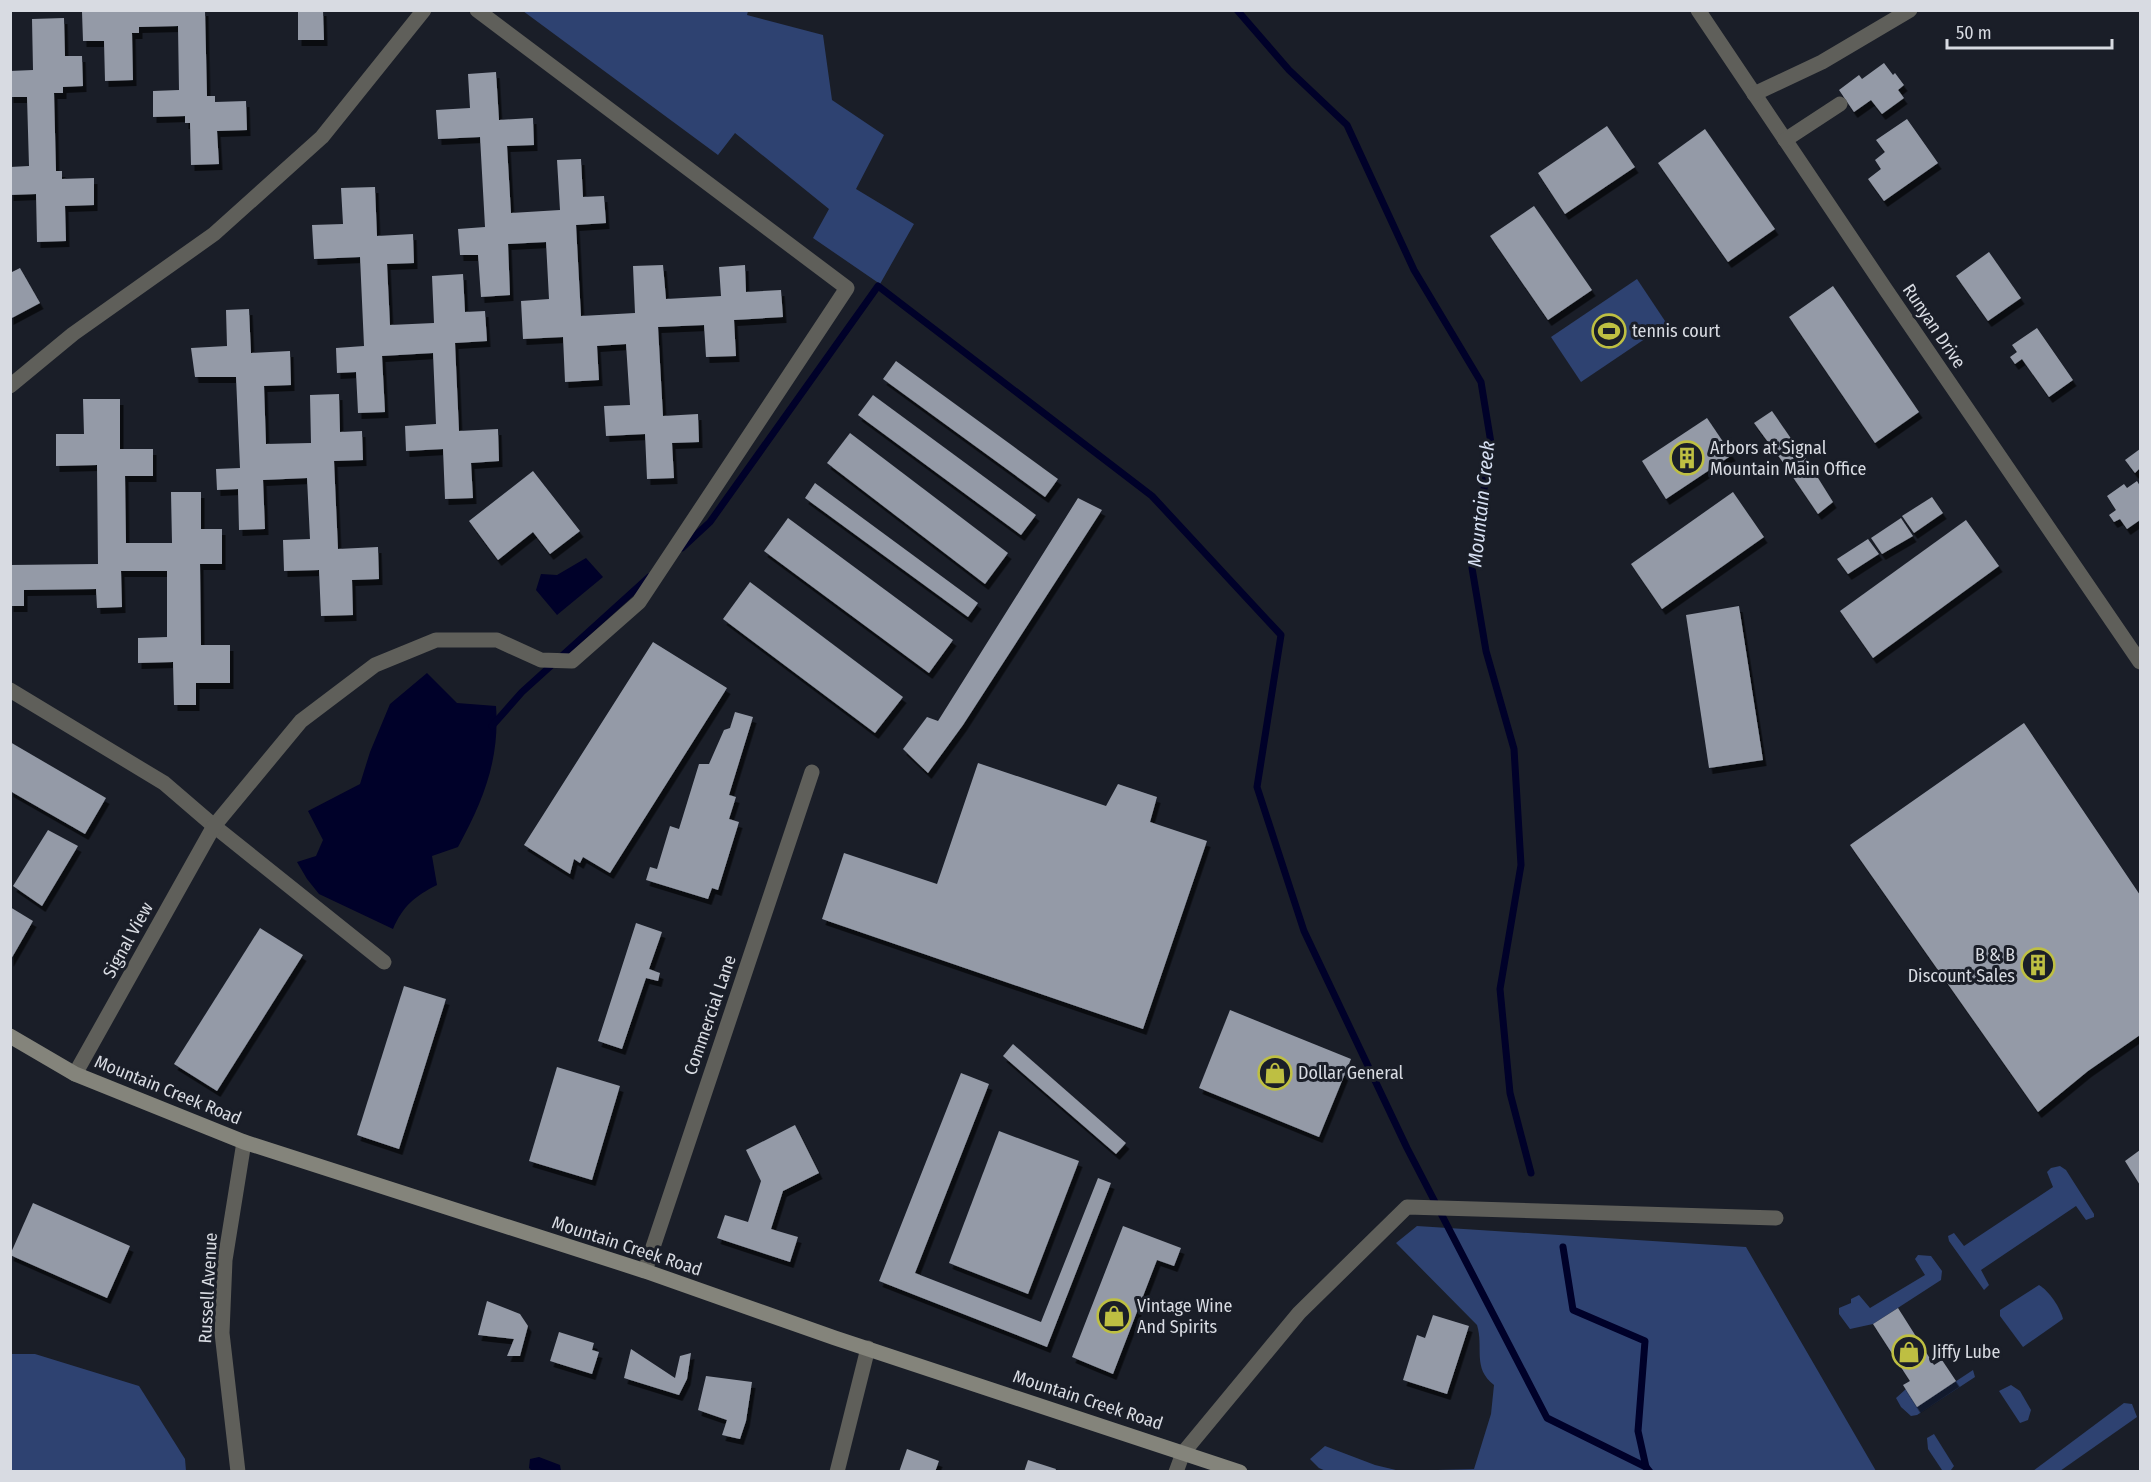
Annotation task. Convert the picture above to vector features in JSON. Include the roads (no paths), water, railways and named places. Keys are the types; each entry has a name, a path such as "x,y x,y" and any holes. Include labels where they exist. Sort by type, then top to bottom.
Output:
{"main road":[{"name":"Mountain Creek Road","path":"10,1036 75,1074 244,1142 645,1271 1240,1472"}],"street":[{"path":"10,386 73,334 214,234 322,138 424,10"},
{"name":"Signal View","path":"75,1074 214,826 301,721 375,665 436,640 497,640 541,660 572,661 639,602 847,288 477,10"},
{"name":"Runyan Drive","path":"1698,10 2140,662"},
{"path":"1754,94 1822,62 1910,10"},
{"path":"1785,140 1840,104"},
{"path":"10,690 164,783 384,962"},
{"name":"Commercial Lane","path":"645,1271 812,772"},
{"name":"Russell Avenue","path":"238,1472 222,1333 225,1260 244,1142"},
{"path":"1176,1472 1183,1453 1299,1313 1407,1207 1776,1218"},
{"path":"837,1472 868,1348"}],"waterway":[{"name":"Mountain Creek","path":"1237,10 1289,70 1347,125 1414,270 1481,382 1491,443 1472,568 1486,651 1514,749 1521,865 1500,989 1510,1093 1531,1173"},
{"path":"682,548 710,522 878,286 1152,496 1281,635 1257,787 1304,931 1407,1148 1547,1418 1646,1467 1650,1472"},
{"path":"492,726 522,692 649,577"},
{"path":"1563,1247 1573,1310 1645,1341 1638,1431 1646,1467"}],"place":[{"name":"tennis court","path":"1609,331"},
{"name":"Arbors at Signal Mountain Main Office","path":"1687,458"},
{"name":"B & B Discount Sales","path":"2038,965"},
{"name":"Dollar General","path":"1275,1073"},
{"name":"Vintage Wine And Spirits","path":"1114,1316"},
{"name":"Jiffy Lube","path":"1909,1352"}]}
